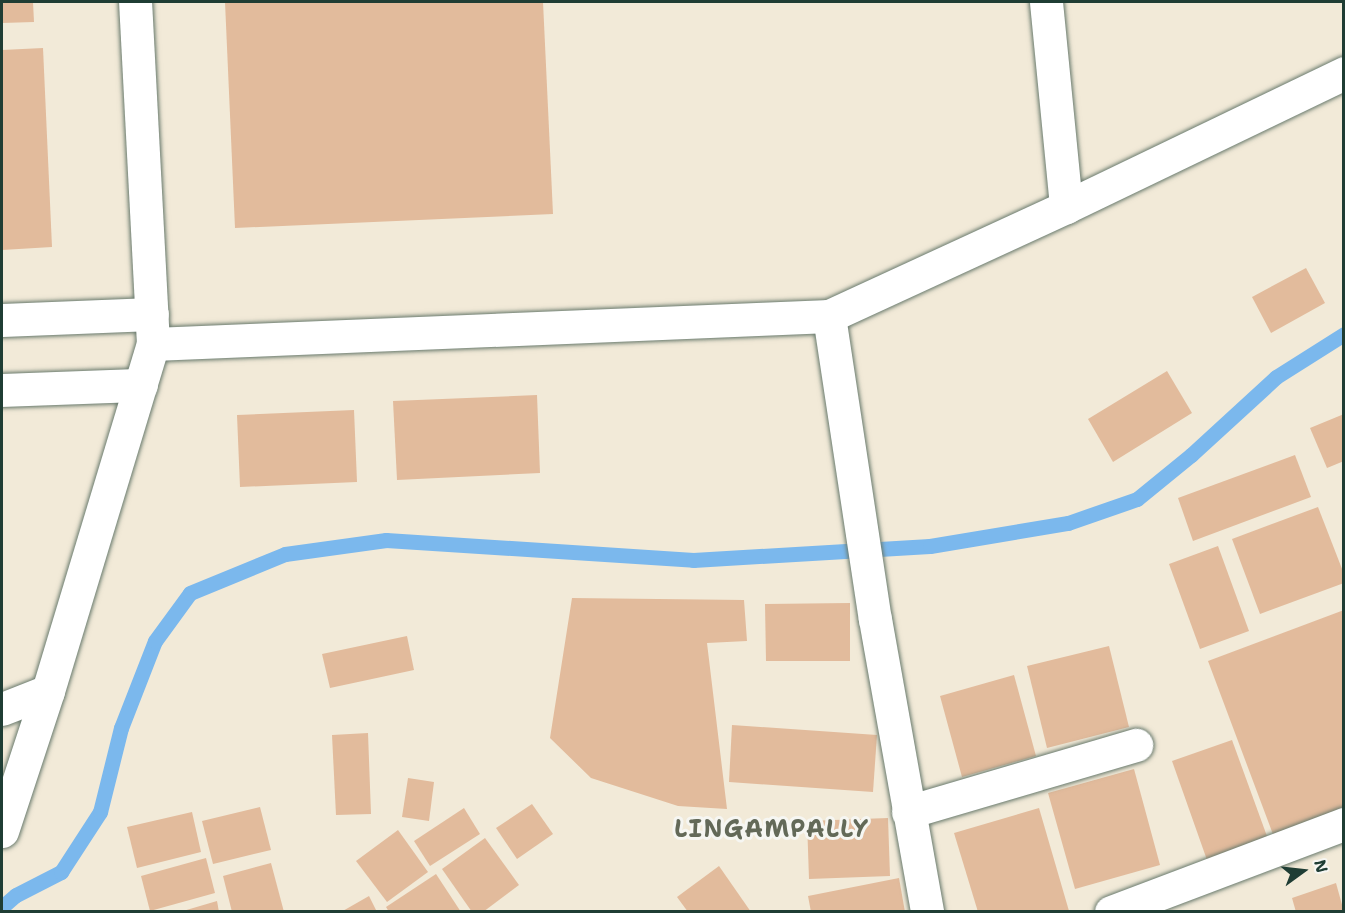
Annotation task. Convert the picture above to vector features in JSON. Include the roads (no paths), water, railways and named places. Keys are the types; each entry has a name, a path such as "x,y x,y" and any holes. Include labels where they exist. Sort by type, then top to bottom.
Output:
{"street":[{"path":"2,831 48,691 141,384 153,329 135,2"},
{"path":"1046,2 1066,207"},
{"path":"2,320 153,329 829,316 1066,207 1344,73"},
{"path":"829,316 861,514 875,619 927,912"},
{"path":"2,390 141,384"},
{"path":"2,709 48,691"},
{"path":"908,812 1136,745"},
{"path":"1111,912 1344,824"}],"waterway":[{"path":"2,907 16,895 61,872 100,812 121,728 155,641 190,593 285,554 386,540 693,560 930,546 1068,523 1137,499 1191,455 1276,377 1344,334"}],"district":[{"name":"LINGAMPALLY","path":"772,830"}]}
